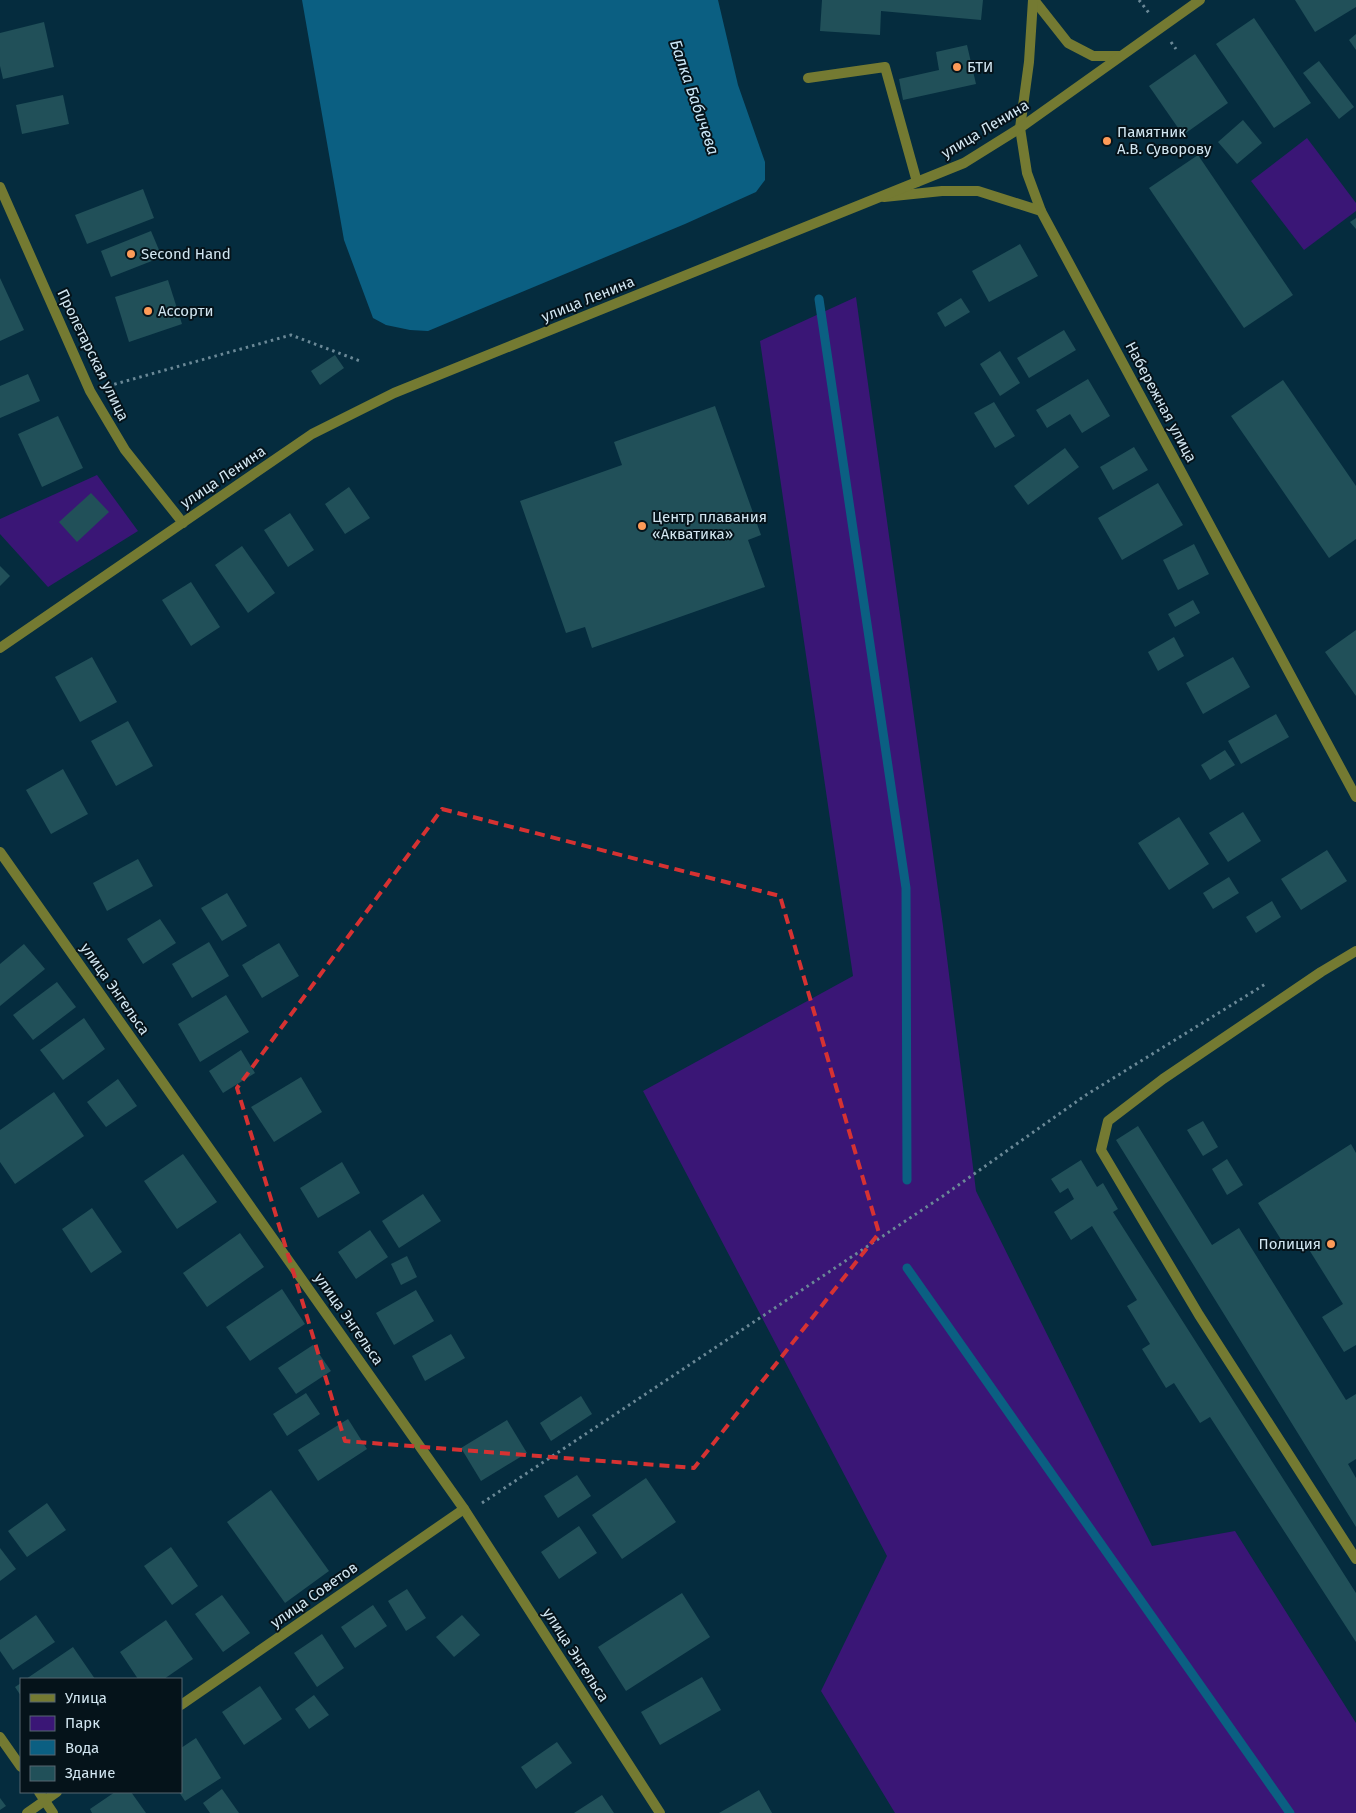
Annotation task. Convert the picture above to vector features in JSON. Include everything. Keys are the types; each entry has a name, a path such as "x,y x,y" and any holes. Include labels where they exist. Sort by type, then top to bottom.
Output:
{"street":[{"path":"1034,0 1068,43 1093,56 1120,56"},
{"name":"Набережная улица","path":"1034,0 1029,62 1020,128 1027,173 1040,211 1356,797"},
{"name":"улица Ленина","path":"0,648 312,434 394,393 964,163 1020,128 1200,0"},
{"path":"808,78 885,67 917,182"},
{"name":"Пролетарская улица","path":"0,187 90,391 125,450 182,523"},
{"path":"883,197 942,191 978,191 1040,211"},
{"name":"улица Энгельса","path":"0,852 464,1509 660,1813"},
{"path":"1356,951 1320,972 1163,1080 1108,1121 1101,1150 1200,1315 1356,1559"},
{"name":"улица Советов","path":"182,1705 464,1509"},
{"path":"0,1737 20,1766"},
{"path":"27,1813 42,1796 53,1813"}],"path":[{"path":"90,391 291,335 360,361"},
{"path":"464,1509 479,1505 852,1257 943,1196 1086,1095 1272,980"}],"highlighted area":[{"path":"442,809 780,896 879,1233 694,1468 345,1441 237,1088"}],"green space":[{"path":"1307,138 1356,203 1356,211 1304,250 1251,181"},
{"path":"856,297 943,926 976,1191 1152,1546 1235,1531 1356,1723 1356,1813 895,1813 821,1691 887,1556 643,1091 853,976 760,341"},
{"path":"97,475 138,531 48,587 0,534 0,519"}],"water":[{"name":"Балка Бабичева","path":"302,0 718,0 738,85 765,162 765,180 756,192 685,224 428,331 410,330 386,325 373,318 344,240"}],"building":[{"path":"822,0 983,0 981,20 881,11 880,35 820,31"},
{"path":"1295,0 1356,0 1356,7 1315,32"},
{"path":"1254,18 1311,103 1274,128 1216,44"},
{"path":"44,22 54,67 3,79 0,66 0,33"},
{"path":"1356,34 1356,50 1349,40"},
{"path":"967,45 976,84 903,100 899,79 939,70 936,52"},
{"path":"1195,54 1228,103 1183,135 1149,86"},
{"path":"1319,61 1354,107 1339,119 1303,73"},
{"path":"63,95 69,124 22,134 16,105"},
{"path":"1243,120 1262,143 1237,164 1218,142"},
{"path":"1198,155 1293,295 1244,328 1149,188"},
{"path":"143,189 154,218 87,244 75,215"},
{"path":"1356,218 1356,229 1350,222"},
{"name":"Second Hand","path":"151,231 162,257 111,277 101,251"},
{"path":"1020,244 1038,276 989,302 972,271"},
{"path":"0,278 24,330 0,341"},
{"name":"Ассорти","path":"168,280 182,324 129,342 115,297"},
{"path":"961,298 970,312 945,327 937,313"},
{"path":"1064,330 1076,350 1029,378 1017,358"},
{"path":"1000,351 1020,383 1000,396 980,364"},
{"path":"335,355 344,368 320,385 311,371"},
{"path":"28,374 40,401 0,418 0,386"},
{"path":"1088,379 1110,416 1082,433 1070,414 1047,428 1036,410"},
{"path":"1283,380 1356,486 1356,539 1329,558 1231,416"},
{"path":"994,402 1015,436 995,448 974,413"},
{"path":"715,406 761,535 748,540 765,587 592,648 585,627 566,633 520,501 622,465 614,442"},
{"path":"58,416 83,468 42,487 18,434"},
{"path":"1134,447 1148,470 1113,490 1100,467"},
{"path":"1065,448 1079,467 1028,505 1014,486"},
{"path":"1158,483 1183,525 1122,560 1098,518"},
{"path":"349,487 370,518 345,534 325,504"},
{"path":"91,493 109,512 77,542 59,522"},
{"path":"290,513 314,550 288,567 264,530"},
{"path":"1194,544 1209,574 1178,590 1163,560"},
{"path":"242,546 275,593 248,613 215,565"},
{"path":"0,566 10,576 0,586"},
{"path":"191,582 220,627 191,646 162,600"},
{"path":"1193,600 1200,613 1175,627 1168,614"},
{"path":"1356,630 1356,696 1325,652"},
{"path":"1174,637 1184,656 1158,671 1148,652"},
{"path":"92,657 117,702 80,722 55,677"},
{"path":"1233,657 1250,687 1203,714 1186,683"},
{"path":"1276,714 1289,737 1241,764 1228,741"},
{"path":"128,721 153,766 116,786 91,741"},
{"path":"1225,750 1235,765 1210,780 1201,765"},
{"path":"63,769 88,814 51,834 26,790"},
{"path":"1243,812 1261,841 1228,862 1209,833"},
{"path":"1179,817 1209,864 1169,890 1138,843"},
{"path":"1327,850 1347,881 1301,910 1281,879"},
{"path":"138,859 153,886 107,911 93,883"},
{"path":"1229,877 1239,893 1213,909 1203,893"},
{"path":"227,893 247,926 222,941 201,908"},
{"path":"1272,901 1281,917 1256,933 1246,917"},
{"path":"160,919 176,943 143,964 127,939"},
{"path":"209,942 229,976 192,998 172,964"},
{"path":"279,943 299,976 262,998 242,965"},
{"path":"24,944 45,969 0,1006 0,964"},
{"path":"57,982 76,1007 33,1040 13,1015"},
{"path":"226,995 249,1032 200,1062 178,1024"},
{"path":"84,1018 105,1049 63,1080 40,1050"},
{"path":"241,1050 255,1073 223,1093 209,1071"},
{"path":"301,1077 322,1112 274,1142 251,1107"},
{"path":"118,1079 137,1106 106,1127 87,1102"},
{"path":"54,1092 84,1136 15,1184 0,1162 0,1130"},
{"path":"1203,1121 1218,1147 1203,1156 1187,1130"},
{"path":"1138,1126 1212,1245 1239,1228 1346,1400 1356,1394 1356,1459 1348,1464 1356,1478 1356,1527 1116,1140"},
{"name":"Полиция","path":"1351,1144 1356,1153 1356,1345 1344,1352 1322,1317 1343,1304 1303,1240 1287,1249 1258,1203"},
{"path":"183,1154 217,1202 177,1229 144,1181"},
{"path":"1227,1159 1243,1185 1227,1195 1212,1169"},
{"path":"1081,1160 1097,1187 1103,1183 1118,1209 1113,1212 1356,1593 1356,1642 1210,1417 1200,1423 1174,1383 1166,1388 1142,1349 1150,1344 1127,1306 1137,1300 1092,1226 1071,1240 1054,1212 1074,1199 1068,1188 1060,1193 1051,1179"},
{"path":"342,1162 360,1193 318,1218 300,1188"},
{"path":"423,1194 441,1221 399,1248 382,1221"},
{"path":"92,1208 122,1252 91,1273 62,1229"},
{"path":"370,1230 388,1257 356,1279 338,1252"},
{"path":"240,1233 264,1267 207,1307 183,1273"},
{"path":"407,1256 417,1277 401,1285 391,1264"},
{"path":"282,1289 305,1324 250,1361 226,1327"},
{"path":"416,1290 434,1321 394,1345 376,1313"},
{"path":"451,1334 465,1358 425,1381 412,1356"},
{"path":"313,1345 331,1371 296,1394 278,1368"},
{"path":"306,1393 320,1414 287,1436 273,1414"},
{"path":"581,1396 592,1414 551,1441 540,1423"},
{"path":"348,1419 367,1449 318,1481 298,1450"},
{"path":"507,1420 527,1453 481,1481 461,1448"},
{"path":"577,1475 591,1496 558,1518 544,1496"},
{"path":"646,1478 676,1522 622,1559 592,1515"},
{"path":"271,1490 329,1571 285,1603 227,1522"},
{"path":"47,1503 66,1530 27,1557 8,1531"},
{"path":"579,1526 597,1553 559,1579 541,1552"},
{"path":"171,1547 198,1586 172,1605 144,1566"},
{"path":"0,1548 16,1569 0,1581"},
{"path":"407,1589 426,1618 406,1631 388,1601"},
{"path":"682,1593 710,1637 626,1691 598,1647"},
{"path":"222,1595 250,1633 223,1652 195,1614"},
{"path":"373,1605 387,1626 355,1648 341,1627"},
{"path":"36,1615 55,1642 13,1670 0,1651 0,1640"},
{"path":"462,1615 480,1635 454,1657 436,1637"},
{"path":"166,1620 193,1659 165,1678 137,1678 120,1652"},
{"path":"322,1634 344,1668 317,1687 294,1653"},
{"path":"73,1647 94,1678 27,1678"},
{"path":"702,1677 721,1710 660,1745 641,1712"},
{"path":"20,1684 20,1694 15,1687"},
{"path":"260,1686 282,1719 244,1745 222,1712"},
{"path":"314,1695 329,1715 309,1729 295,1709"},
{"path":"196,1738 221,1778 185,1801 180,1793 182,1793 182,1747"},
{"path":"557,1742 572,1763 536,1789 521,1767"},
{"path":"222,1789 239,1813 210,1813 203,1803"},
{"path":"759,1790 772,1813 719,1813"},
{"path":"114,1793 132,1793 146,1813 92,1813 90,1809"},
{"path":"602,1795 614,1813 574,1813"},
{"path":"0,1798 6,1806 0,1810"}],"waterway":[{"path":"819,299 906,888 907,1180"},
{"path":"907,1268 1290,1813"}],"place":[{"name":"БТИ","path":"957,67"},
{"name":"Памятник А.В. Суворову","path":"1107,141"},
{"name":"Second Hand","path":"131,254"},
{"name":"Ассорти","path":"148,311"},
{"name":"Центр плавания «Акватика»","path":"642,526"},
{"name":"Полиция","path":"1331,1244"}]}
